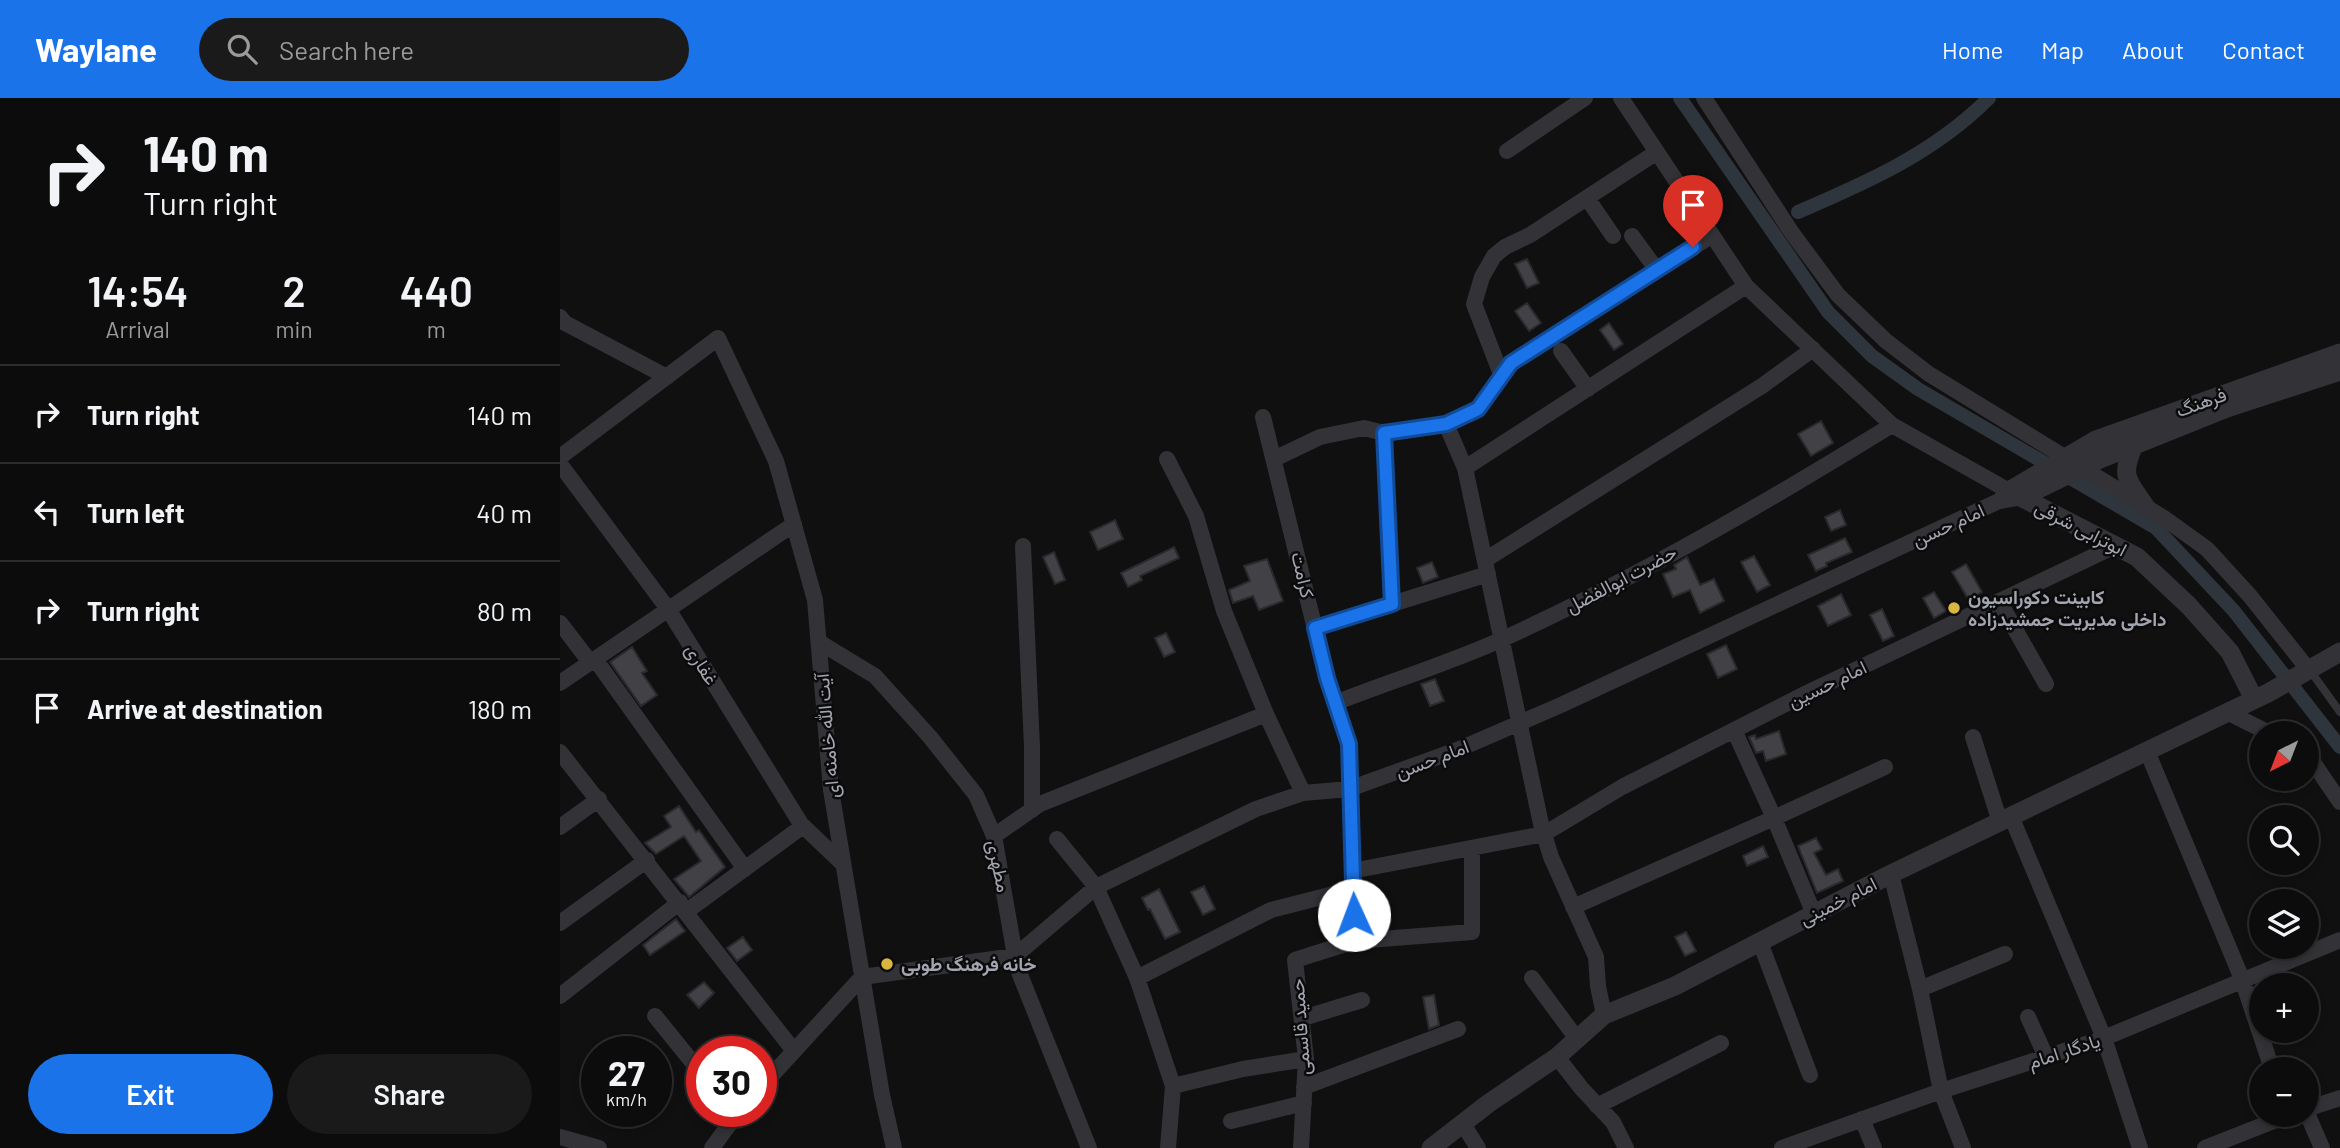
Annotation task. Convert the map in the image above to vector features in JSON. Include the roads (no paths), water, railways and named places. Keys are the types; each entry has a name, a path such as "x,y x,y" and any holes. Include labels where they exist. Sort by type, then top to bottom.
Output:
{"street":[{"path":"1507,151 1585,98"},
{"path":"1621,98 1746,286 1892,425 2018,492 2069,465"},
{"path":"1704,98 1792,233 1838,295 1886,341 1929,374 2069,465 2145,506 2207,549 2250,596 2301,673"},
{"path":"1501,374 1474,304 1482,278 1494,256 1657,152"},
{"path":"1587,198 1613,236"},
{"path":"1632,236 1657,270"},
{"path":"1274,459 1320,438 1364,428 1384,433 1446,424 1478,409 1511,363 1711,236"},
{"path":"1465,468 1746,286"},
{"path":"560,317 565,323 667,377 560,457"},
{"name":"آیت الله خامنه ای","path":"667,377 718,338 776,461 816,600 831,790 894,1148"},
{"path":"1315,628 1392,604 1487,567 1762,386 1813,349"},
{"path":"1561,351 1588,389"},
{"name":"فرهنگ","path":"2069,465 2096,440 2340,353"},
{"name":"فرهنگ","path":"2069,465 2134,445 2227,408 2340,372"},
{"name":"کرامت","path":"1263,417 1315,628 1349,744 1355,941"},
{"path":"1446,424 1465,468 1544,834 1551,857 1596,957 1604,1015"},
{"name":"حضرت ابوالفضل","path":"1335,702 1502,639 1616,584 1821,469 1892,425"},
{"path":"1384,433 1392,604"},
{"path":"2134,445 2125,465 2128,482 2145,506"},
{"path":"1167,459 1196,516 1224,611 1266,714 1303,793"},
{"name":"غفاری","path":"560,464 668,609 803,826 843,864"},
{"name":"ابوترابی شرقی","path":"2018,492 2137,557 2206,624 2261,696"},
{"name":"امام حسن","path":"1015,956 1096,887 1256,809 1303,793 1349,789 1457,750 2018,492"},
{"path":"560,683 794,524"},
{"path":"1023,546 1032,747 1032,810"},
{"name":"امام حسین","path":"1544,834 1622,787 1734,730 2115,546"},
{"path":"1999,601 2046,684"},
{"path":"560,623 593,661 745,869"},
{"name":"مطهری","path":"819,642 875,676 930,737 976,795 994,836 1017,967 1089,1148"},
{"name":"امام خمینی","path":"1431,1148 1489,1103 1557,1057 1604,1015 1675,986 1891,874 2261,696 2340,652"},
{"path":"2227,712 2249,723"},
{"path":"994,836 1040,804 1266,714"},
{"path":"1734,730 1814,914"},
{"path":"1973,737 2005,819 2104,1038 2140,1148"},
{"path":"2147,751 2242,979 2268,1057"},
{"path":"560,752 684,907 794,1051"},
{"path":"1573,907 1885,767"},
{"path":"2319,771 2340,802"},
{"path":"560,827 599,799"},
{"path":"560,996 803,826"},
{"path":"1352,871 1544,834"},
{"path":"1057,839 1096,887 1137,978 1173,1086 1167,1148"},
{"name":"حمید قاسمی","path":"1301,1148 1306,1059 1295,960 1355,941 1472,932 1472,848"},
{"path":"560,923 647,860"},
{"path":"1891,874 1920,989 1941,1091 1963,1148"},
{"path":"1137,978 1271,910 1353,889"},
{"name":"یادگار امام","path":"1782,1148 1941,1091 2104,1038 2340,940"},
{"path":"1760,942 1810,1075"},
{"path":"1920,989 2005,954"},
{"path":"777,1070 862,977 1015,956"},
{"path":"1532,978 1577,1038"},
{"path":"1303,1018 1362,1000"},
{"path":"654,1016 686,1055"},
{"path":"2028,1017 2046,1057"},
{"path":"1231,1121 1304,1095 1458,1029"},
{"path":"1597,1106 1721,1042"},
{"path":"1557,1057 1597,1106 1614,1122 1626,1148"},
{"path":"1173,1086 1242,1069 1306,1059"},
{"path":"2319,1105 2340,1098"},
{"path":"1862,1119 1874,1148"},
{"path":"1463,1124 1478,1148"},
{"path":"712,1148 726,1127"},
{"path":"2207,1148 2259,1127"},
{"path":"2313,1127 2322,1148"},
{"path":"560,1137 599,1148"}],"lane":[{"path":"2301,673 2340,712"}],"waterway":[{"path":"1680,98 1828,312 1872,356 1918,389 2156,528 2234,611 2340,747"},
{"path":"1798,212 1875,177 1923,150 1946,135 1989,98"}],"place":[{"name":"کابینت دکوراسیون داخلی مدیریت جمشیدزاده","path":"1954,608"},
{"name":"خانه فرهنگ طوبی","path":"887,964"}]}
